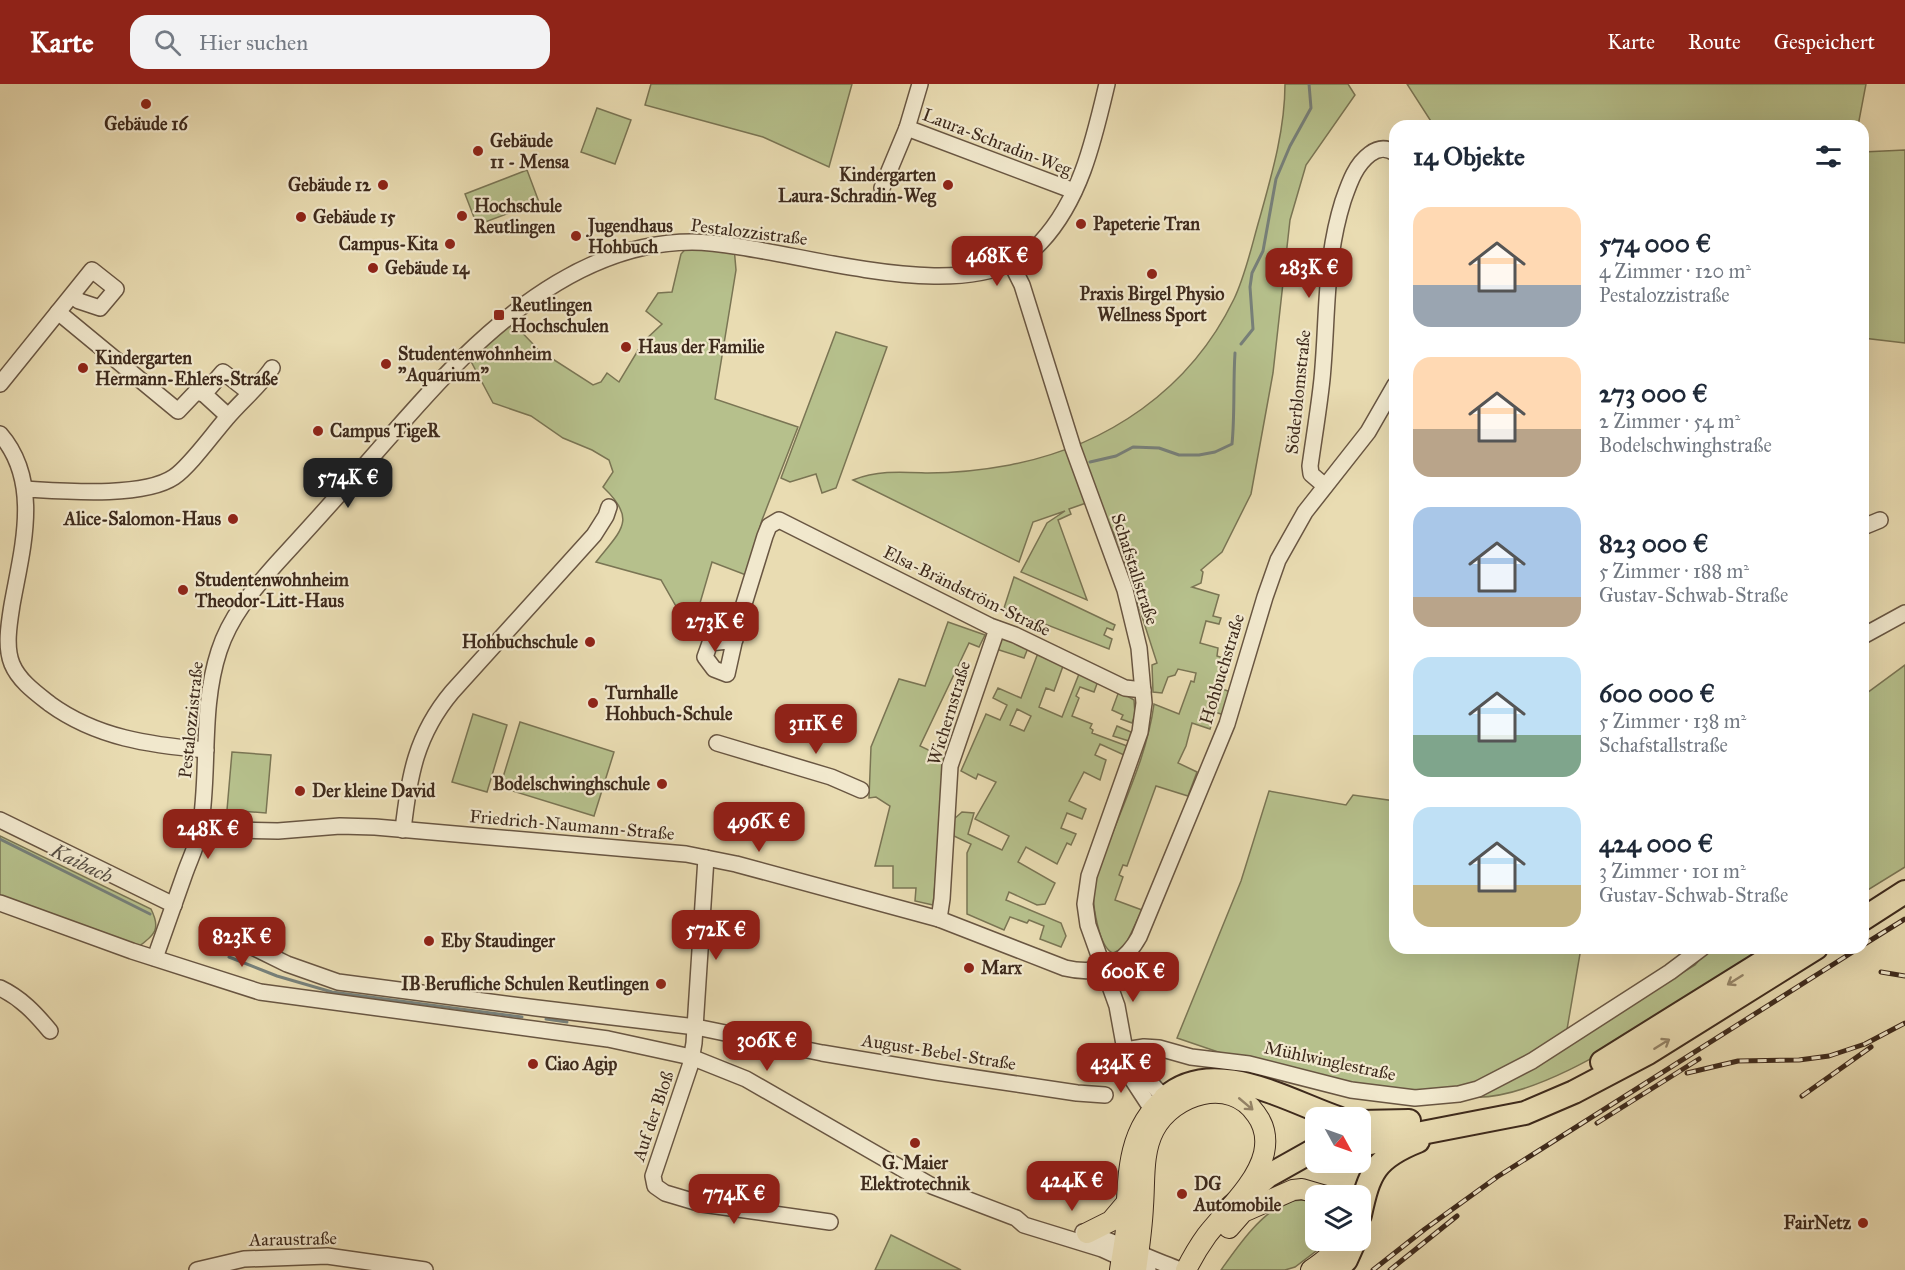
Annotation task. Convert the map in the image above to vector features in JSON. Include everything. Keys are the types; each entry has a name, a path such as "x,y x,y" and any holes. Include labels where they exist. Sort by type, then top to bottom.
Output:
{"highway":[{"path":"1869,896 1905,874"},
{"path":"1869,915 1905,892"},
{"path":"1371,1130 1509,1101 1566,1081 1639,1039 1775,954"},
{"path":"1371,1142 1525,1113 1575,1092 1648,1053 1806,954"},
{"path":"1164,1108 1175,1091 1200,1081 1234,1081 1249,1084 1309,1107"},
{"path":"1371,1122 1409,1121"},
{"path":"1367,1185 1375,1170 1398,1149 1434,1131"},
{"path":"1237,1209 1268,1176 1305,1155"},
{"path":"1237,1209 1305,1167"},
{"path":"1336,1270 1346,1260 1350,1251"}],"main road":[{"path":"1132,1262 1127,1202 1129,1169 1134,1143 1144,1120 1164,1108 1195,1096 1221,1092 1245,1102 1258,1116 1265,1134 1263,1155 1237,1209 1203,1257 1185,1270"},
{"path":"1132,1262 1142,1231 1148,1150 1164,1108"},
{"path":"1237,1209 1293,1190 1305,1190"},
{"path":"1087,1233 1111,1221 1127,1202"},
{"path":"1311,1270 1335,1251"}],"street":[{"name":"Laura-Schradin-Weg","path":"882,188 907,128 920,84"},
{"name":"Pestalozzistraße","path":"155,958 200,829 210,688 218,654 234,617 250,594 467,354 520,307 582,269 629,251 661,245 692,242 725,245 911,275 981,273 1011,263 1040,243 1064,210 1094,142 1107,84"},
{"name":"Laura-Schradin-Weg","path":"907,128 1074,191"},
{"name":"Söderblomstraße","path":"1324,486 1311,474 1310,466 1319,408 1327,284 1332,245 1347,190 1359,165 1367,156 1379,149 1389,150"},
{"name":"Schafstallstraße","path":"1011,263 1022,285 1073,448 1125,590 1139,648 1144,712 1137,743 1093,861 1085,892 1087,921 1114,996 1127,1056"},
{"path":"0,384 72,295"},
{"path":"58,312 178,411 196,392 204,394 228,416"},
{"path":"25,489 82,491 133,489 161,484 181,471 272,368"},
{"path":"204,394 223,372 250,393"},
{"name":"Hohbuchstraße","path":"1103,968 1125,957 1139,937 1227,724 1278,560 1305,512 1368,432 1389,396"},
{"path":"0,434 14,455 25,489 25,528 9,626 9,652 6,667 58,710 90,727 138,742 206,750"},
{"path":"403,830 413,765 420,743 435,714 452,692 594,535 609,507"},
{"name":"Elsa-Brändström-Straße","path":"735,640 765,536 776,520 997,629 1125,688 1143,690"},
{"path":"1869,525 1880,520"},
{"path":"1869,633 1905,613"},
{"name":"Wichernstraße","path":"939,919 950,766 997,629"},
{"path":"717,743 831,777 861,790"},
{"path":"0,820 174,905"},
{"name":"Friedrich-Naumann-Straße","path":"200,829 278,831 340,826 661,852 706,858 939,919 1065,968 1083,971 1103,968"},
{"path":"691,1057 696,1027 706,858"},
{"path":"0,903 155,958 260,992 608,1040 691,1057 746,1079 932,1186 1016,1218 1024,1226 1084,1243 1132,1262 1180,1270"},
{"name":"August-Bebel-Straße","path":"218,930 287,964 338,982 696,1027 822,1053 936,1072 1105,1095"},
{"name":"Mühlwinglestraße","path":"1127,1056 1144,1047 1159,1048 1202,1058 1238,1062 1351,1090 1414,1098 1459,1094 1478,1089 1532,1061 1694,954"},
{"path":"0,988 30,1008 50,1031"},
{"path":"535,1031 537,1008"},
{"path":"1127,1056 1164,1108"},
{"name":"Auf der Bloß","path":"691,1057 653,1176 655,1186 665,1193 702,1204 830,1222"},
{"path":"1016,1218 1027,1216 1110,1240 1132,1262"},
{"name":"Aaraustraße","path":"197,1270 244,1259 327,1256 425,1270"}],"green space":[{"path":"651,84 852,84 829,167 763,137 645,105"},
{"path":"1285,84 1348,84 1355,95 1306,165 1290,220 1273,373 1251,494 1222,552 1201,570 1203,572 1201,583 1192,587 1219,595 1213,616 1221,618 1219,624 1206,621 1200,643 1218,648 1217,656 1226,659 1222,674 1226,676 1222,689 1231,692 1224,715 1215,712 1210,729 1192,723 1186,746 1178,763 1197,772 1188,796 1156,786 1127,866 1123,865 1119,875 1123,877 1115,900 1142,910 1124,948 1113,953 1100,935 1095,915 1094,890 1097,876 1142,755 1154,704 1179,714 1196,673 1178,669 1175,675 1168,677 1162,693 1153,692 1152,665 1157,663 1118,542 1075,453 1089,502 1069,509 1071,514 1058,520 1087,600 1021,572 1047,523 1065,511 1033,522 1019,562 853,480 890,472 938,473 980,470 1046,456 1080,444 1112,428 1142,409 1169,387 1194,361 1216,331 1238,289 1277,151 1283,118"},
{"path":"1407,84 1866,84 1859,120 1430,120"},
{"path":"597,108 631,120 615,164 581,152"},
{"path":"1905,150 1905,343 1869,339 1869,152"},
{"path":"527,170 539,202 477,225 465,194"},
{"path":"692,242 734,247 736,270 715,399 798,427 762,520 746,575 712,562 693,627 689,629 661,580 596,562 613,541 622,525 623,517 620,508 603,487 613,472 609,460 563,438 531,416 493,403 467,354 507,317 534,347 593,385 601,382 607,373 619,382 643,342 662,324 646,311 658,293 672,292 681,254"},
{"path":"836,332 887,347 836,488 822,493 816,474 790,482 781,478"},
{"path":"1014,577 1115,625 1113,630 1107,628 1104,635 1112,639 1109,649 1004,608"},
{"path":"948,622 985,635 979,647 969,643 920,746 947,759 933,905 915,901 916,888 893,888 893,866 875,866 890,806 876,797 869,798 871,747 899,679 925,686"},
{"path":"1004,637 1028,648 1024,658 996,649 1001,638"},
{"path":"1038,653 1063,666 1054,691 1046,688 1039,707 1062,717 1079,674 1098,681 1094,692 1080,687 1076,696 1079,698 1072,716 1092,724 1090,728 1093,730 1092,733 1127,746 1124,755 1100,744 1095,755 1106,760 1100,780 1084,772 1069,801 1086,809 1082,819 1067,813 1061,828 1076,834 1071,845 1067,843 1057,864 1026,847 1018,862 1055,883 1045,904 1037,905 1009,892 1006,900 1061,923 1066,936 1061,947 1040,939 1044,926 1029,920 1027,923 1010,917 1004,930 967,914 967,853 971,844 954,836 954,819 962,812 974,813 968,834 1002,850 1009,836 975,819 996,782 978,774 976,779 961,771 986,714 1000,720 1007,705 993,698 998,688 1021,698","holes":["1017,709 1031,716 1024,731 1010,725"]},
{"path":"1905,665 1905,867 1869,889 1869,692"},
{"path":"1119,691 1134,700 1135,715 1132,723 1121,719 1123,715 1112,710"},
{"path":"473,714 507,725 487,792 452,782"},
{"path":"520,722 614,752 594,816 500,787"},
{"path":"1117,726 1131,732 1129,741 1113,736"},
{"path":"232,752 271,755 266,813 227,810"},
{"path":"1269,791 1346,805 1353,795 1389,800 1389,954 1580,954 1565,1041 1498,1078 1413,1097 1230,1056 1177,1038 1241,881"},
{"path":"0,836 151,909 156,922 155,931 138,947 0,897"},
{"path":"1705,954 1766,954 1576,1067 1521,1089 1496,1096 1472,1097 1622,1010 1695,965"},
{"path":"1295,1200 1305,1200 1305,1251 1316,1251 1295,1267 1285,1270 1221,1270 1258,1223 1277,1208"},
{"path":"891,1235 961,1270 875,1270"}],"waterway":[{"path":"1241,344 1253,329 1250,287 1252,273 1263,251 1276,179 1290,146 1311,108 1309,84"},
{"path":"1090,462 1116,456 1133,447 1159,448 1179,455 1199,455 1215,452 1232,444 1235,353"},
{"name":"Kaibach","path":"0,839 150,914"},
{"name":"Kaibach","path":"229,957 277,976 332,992 522,1017"},
{"name":"Kaibach","path":"546,1019 567,1022"}],"railway":[{"path":"1869,941 1905,919"},
{"path":"1373,1270 1497,1177 1850,954"},
{"path":"1881,972 1905,976"},
{"path":"1687,1073 1738,1061 1799,1060 1829,1056 1865,1044 1905,1023"},
{"path":"1802,1096 1871,1047"},
{"path":"1597,1123 1699,1059"},
{"path":"1390,1270 1457,1216"}],"place":[{"name":"Gebäude 16","path":"146,104"},
{"name":"Gebäude 11 - Mensa","path":"478,151"},
{"name":"Gebäude 12","path":"383,185"},
{"name":"Kindergarten Laura-Schradin-Weg","path":"948,185"},
{"name":"Hochschule Reutlingen","path":"462,216"},
{"name":"Gebäude 15","path":"301,217"},
{"name":"Papeterie Tran","path":"1081,224"},
{"name":"Jugendhaus Hohbuch","path":"576,236"},
{"name":"Campus-Kita","path":"450,244"},
{"name":"Gebäude 14","path":"373,268"},
{"name":"Praxis Birgel Physio Wellness Sport","path":"1152,274"},
{"name":"Reutlingen Hochschulen","path":"499,315"},
{"name":"Haus der Familie","path":"626,347"},
{"name":"Studentenwohnheim \"Aquarium\"","path":"386,364"},
{"name":"Kindergarten Hermann-Ehlers-Straße","path":"83,368"},
{"name":"Campus TigeR","path":"318,431"},
{"name":"Alice-Salomon-Haus","path":"233,519"},
{"name":"Studentenwohnheim Theodor-Litt-Haus","path":"183,590"},
{"name":"Hohbuchschule","path":"590,642"},
{"name":"Turnhalle Hohbuch-Schule","path":"593,703"},
{"name":"Bodelschwinghschule","path":"662,784"},
{"name":"Der kleine David","path":"300,791"},
{"name":"Eby Staudinger","path":"429,941"},
{"name":"Marx","path":"969,968"},
{"name":"IB Berufliche Schulen Reutlingen","path":"661,984"},
{"name":"Ciao Agip","path":"533,1064"},
{"name":"G. Maier Elektrotechnik","path":"915,1143"},
{"name":"DG Automobile","path":"1182,1194"},
{"name":"FairNetz","path":"1863,1223"}]}
